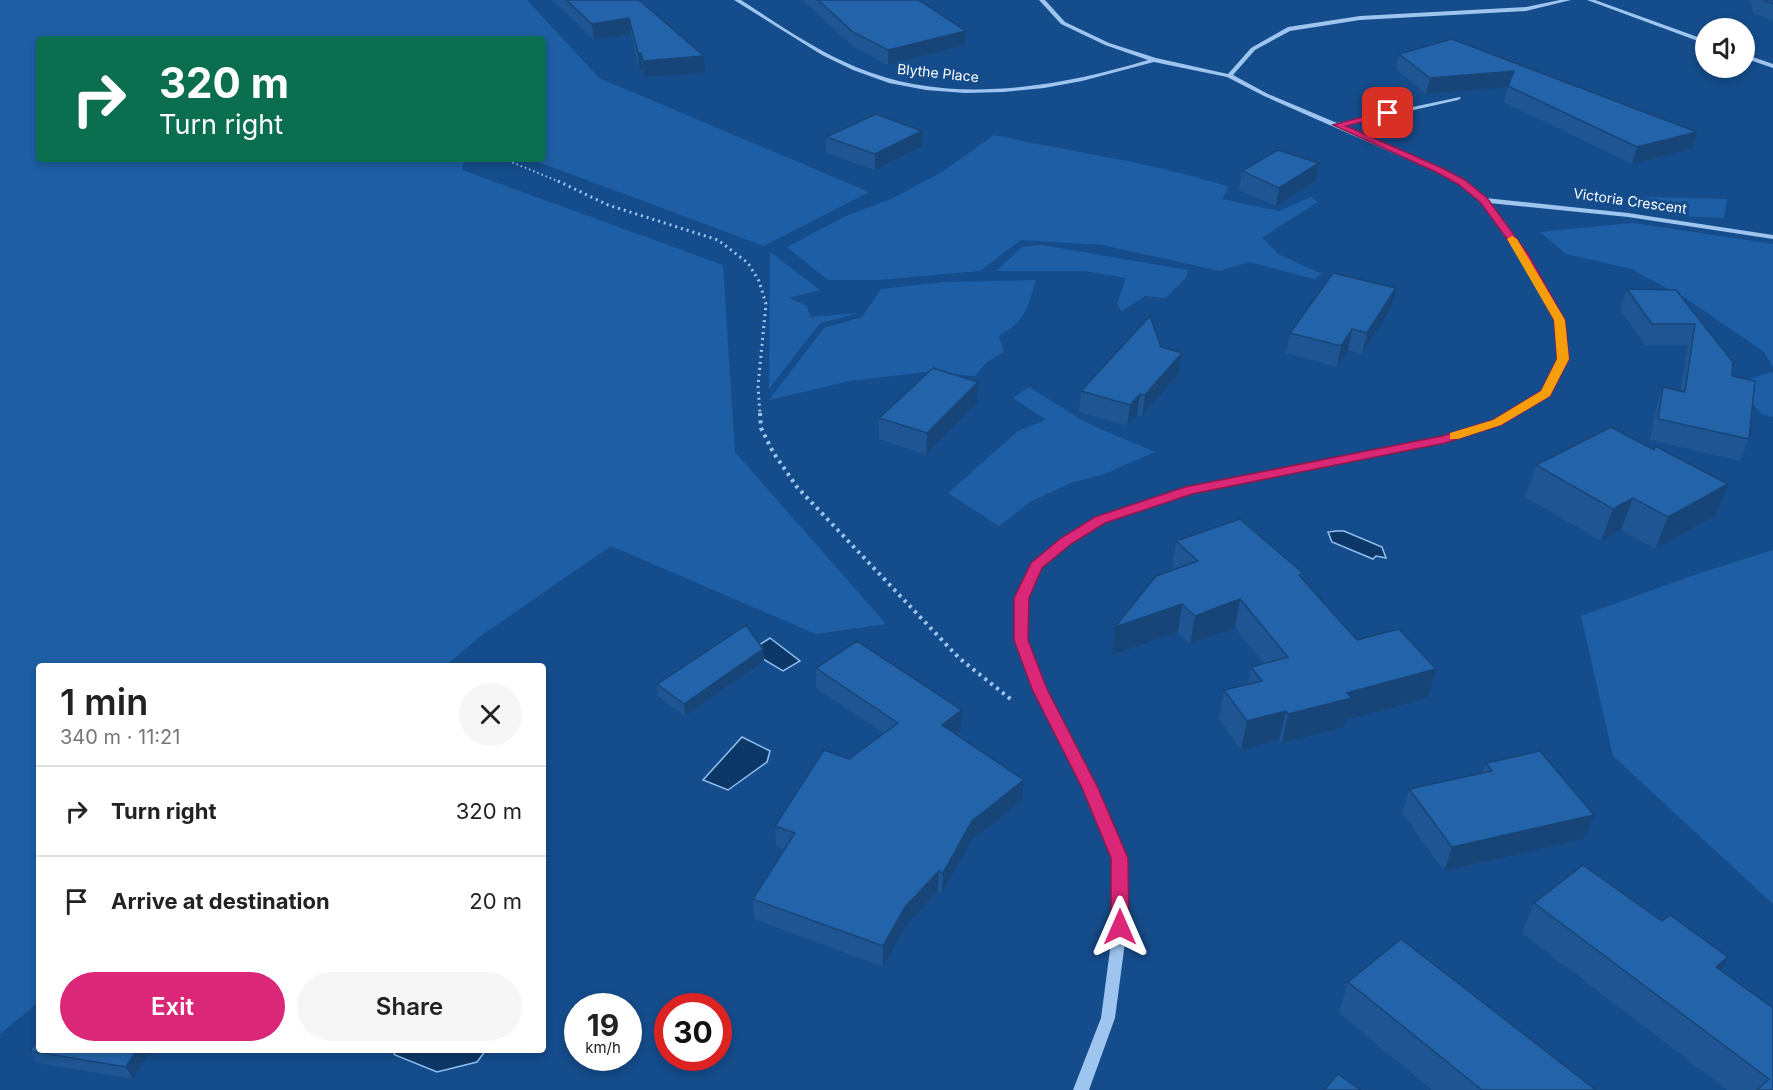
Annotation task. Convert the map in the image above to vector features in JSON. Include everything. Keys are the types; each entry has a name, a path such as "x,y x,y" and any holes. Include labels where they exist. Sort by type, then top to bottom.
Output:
{"street":[{"name":"Blythe Place","path":"737,0 810,47 856,70 891,81 982,91 1058,85 1095,79 1154,60"},
{"path":"1042,0 1052,14 1079,32 1154,60 1229,76 1462,182 1484,200 1523,254 1560,320 1563,359 1546,394 1497,423 1445,439 1189,490 1100,520 1066,541 1036,566 1022,598 1021,640 1036,679 1090,788 1120,858 1120,927 1108,1018 1081,1090"},
{"path":"1229,76 1253,49 1288,29 1360,18 1526,9 1568,0"},
{"path":"1590,0 1695,38"},
{"path":"1755,60 1773,66"},
{"path":"1337,125 1458,98"},
{"name":"Victoria Crescent","path":"1484,200 1661,218 1773,237"}],"path":[{"path":"512,162 546,174 585,196 608,205 718,240 748,263 759,280 766,304 758,386 761,428 773,452 797,486 959,658 1014,702"}],"shaded area":[{"path":"0,0 527,0 599,78 869,192 764,246 538,162 546,162 546,36 36,36 36,162 463,162 462,170 723,265 735,452 886,624 816,634 611,546 482,635 449,663 36,663 36,1004 0,1034"},
{"path":"994,135 1201,178 1229,187 1222,199 1279,211 1311,197 1318,202 1262,238 1280,255 1322,274 1314,279 1249,262 1220,271 1102,245 1021,240 980,271 879,280 828,280 787,247 846,216 891,199 942,172"},
{"path":"1643,197 1727,199 1724,218 1679,216 1642,210"},
{"path":"1633,223 1773,244 1773,368 1764,352 1687,299 1631,269 1566,254 1540,232"},
{"path":"1041,245 1188,270 1186,278 1165,298 1145,296 1122,311 1117,304 1126,278 1085,271 996,271 1022,247"},
{"path":"770,252 820,290 789,298 807,306 810,317 859,313 820,323 769,389"},
{"path":"1036,280 1025,312 1015,324 999,336 1004,352 987,362 975,376 926,372 850,381 769,400 824,328 862,317 881,289 944,282"},
{"path":"1773,372 1773,417 1762,414 1734,383"},
{"path":"1029,387 1087,423 1155,452 1104,474 1071,483 1030,502 999,526 948,493 1018,431 1046,420 1013,398"},
{"path":"1344,531 1382,547 1386,558 1376,556 1373,559 1332,542 1328,532"},
{"path":"1773,550 1773,904 1613,756 1581,616 1697,574"},
{"path":"770,638 800,661 783,671 750,651"},
{"path":"742,737 770,751 767,762 728,790 703,780"},
{"path":"394,1053 484,1053 477,1062 437,1072"}],"building":[{"path":"566,0 639,0 704,56 643,61 641,53 638,53 629,18 592,24"},
{"path":"818,0 919,0 966,31 888,50 853,32"},
{"path":"1452,39 1697,132 1637,147 1508,86 1514,71 1430,78 1399,54"},
{"path":"876,114 922,131 875,154 826,137"},
{"path":"1278,150 1319,163 1279,188 1242,171"},
{"path":"1333,273 1396,288 1367,333 1352,329 1341,346 1290,333"},
{"path":"1627,289 1676,290 1733,362 1732,376 1755,381 1749,439 1658,419 1663,387 1685,392 1695,324 1652,324"},
{"path":"1150,316 1161,347 1182,353 1145,395 1140,394 1130,405 1081,391"},
{"path":"933,368 978,382 927,433 879,418"},
{"path":"1611,427 1654,450 1655,446 1728,484 1668,517 1633,498 1613,509 1536,465"},
{"path":"1240,519 1303,573 1299,575 1357,640 1399,629 1436,669 1347,693 1352,698 1288,714 1286,711 1247,721 1224,690 1262,681 1251,667 1288,657 1240,599 1195,616 1182,604 1115,627 1156,576 1198,561 1176,541"},
{"path":"746,625 763,649 684,704 657,684"},
{"path":"857,641 962,710 942,725 1024,780 972,821 943,873 939,871 905,907 883,946 753,899 795,833 775,826 824,750 849,759 898,723 816,668"},
{"path":"1540,751 1594,815 1452,847 1409,789 1492,771 1486,763"},
{"path":"1583,865 1662,921 1670,915 1728,957 1716,967 1773,1008 1773,1090 1757,1090 1769,1079 1534,903"},
{"path":"1401,939 1596,1090 1482,1090 1348,982"},
{"path":"36,1042 36,1052 30,1051"},
{"path":"42,1053 135,1053 126,1067"},
{"path":"1338,1074 1361,1090 1324,1090"}],"slow traffic":[{"path":"1454,436 1497,423 1546,394 1563,359 1560,320 1523,254 1512,239"}],"route":[{"path":"1120,927 1120,858 1090,788 1040,689 1021,640 1022,598 1036,566 1066,541 1100,520 1189,490 1445,439 1497,423 1546,394 1563,359 1560,320 1523,254 1484,200 1462,182 1439,170 1337,125 1388,113"}]}
